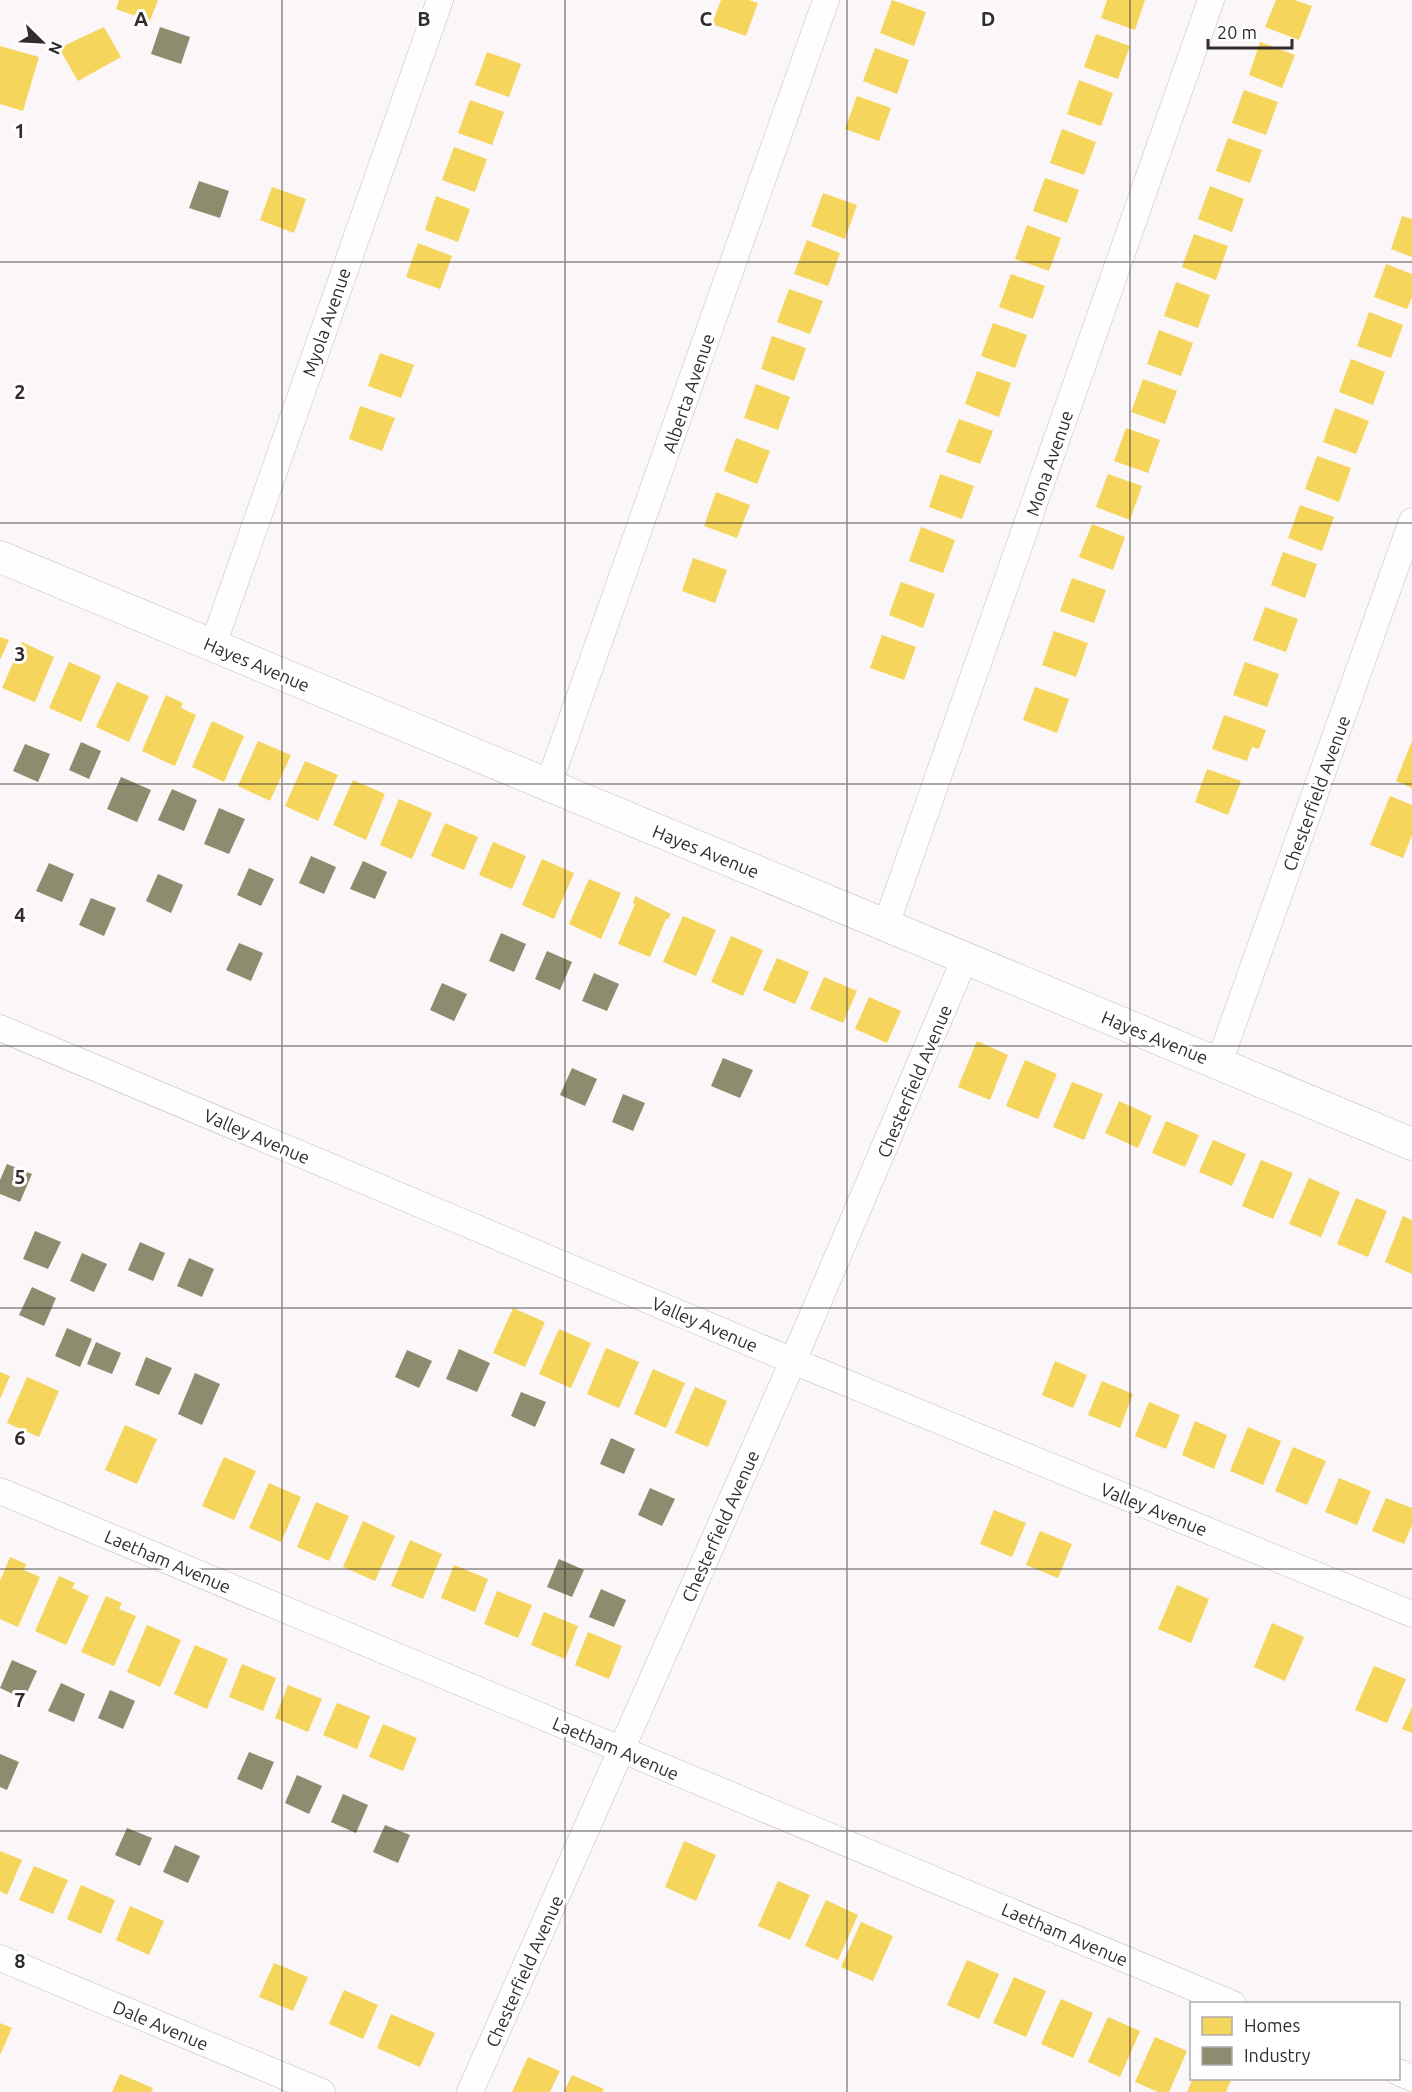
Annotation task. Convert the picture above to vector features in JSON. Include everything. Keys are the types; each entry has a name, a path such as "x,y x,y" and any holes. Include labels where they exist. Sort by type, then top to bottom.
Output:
{"street":[{"name":"Myola Avenue","path":"213,645 440,0"},
{"name":"Alberta Avenue","path":"548,786 826,0"},
{"name":"Mona Avenue","path":"885,925 1211,0"},
{"name":"Chesterfield Avenue","path":"1219,1063 1412,521"},
{"name":"Hayes Avenue","path":"0,557 1412,1144"},
{"name":"Chesterfield Avenue","path":"470,2092 792,1361 965,958"},
{"name":"Valley Avenue","path":"0,1028 792,1361 1412,1614"},
{"name":"Laetham Avenue","path":"0,1491 1228,2002"},
{"name":"Dale Avenue","path":"0,1958 322,2092"}],"building: Homes":[{"path":"119,0 158,0 150,21 116,9"},
{"path":"721,0 749,0 758,3 746,36 712,24"},
{"path":"892,0 926,12 914,46 880,33"},
{"path":"1107,0 1145,0 1135,30 1101,18"},
{"path":"1276,0 1294,0 1312,6 1299,40 1265,27"},
{"path":"104,27 121,57 78,81 59,48"},
{"path":"1096,34 1130,46 1118,79 1084,67"},
{"path":"1260,42 1295,55 1282,88 1249,75"},
{"path":"0,46 39,57 23,111 0,104"},
{"path":"875,48 909,60 897,94 863,81"},
{"path":"487,52 521,64 509,97 475,85"},
{"path":"1079,80 1113,93 1101,126 1067,114"},
{"path":"1244,90 1278,102 1266,135 1232,123"},
{"path":"857,96 891,108 879,141 845,129"},
{"path":"470,100 504,112 492,145 458,133"},
{"path":"1062,129 1096,142 1084,175 1050,163"},
{"path":"1228,138 1262,150 1250,183 1216,171"},
{"path":"454,147 487,159 475,192 442,180"},
{"path":"1045,178 1079,190 1067,223 1033,211"},
{"path":"1210,186 1244,199 1232,232 1198,219"},
{"path":"272,187 306,199 294,233 260,220"},
{"path":"823,193 857,205 845,239 811,226"},
{"path":"436,196 470,209 458,242 425,230"},
{"path":"1402,216 1412,219 1412,257 1391,249"},
{"path":"1027,225 1061,238 1049,271 1015,259"},
{"path":"1194,234 1228,246 1216,280 1182,267"},
{"path":"807,240 840,253 828,286 794,274"},
{"path":"418,243 452,256 440,289 406,277"},
{"path":"1386,264 1412,274 1412,297 1407,309 1374,297"},
{"path":"1011,274 1045,286 1033,319 999,307"},
{"path":"1176,282 1210,295 1198,328 1164,316"},
{"path":"789,289 823,301 810,334 777,322"},
{"path":"1369,312 1403,325 1391,358 1357,346"},
{"path":"993,323 1027,335 1015,368 981,356"},
{"path":"1159,330 1193,343 1181,376 1147,364"},
{"path":"772,336 806,348 794,381 761,369"},
{"path":"380,353 414,365 401,398 368,386"},
{"path":"1351,359 1385,372 1373,405 1339,392"},
{"path":"977,371 1011,383 999,417 965,404"},
{"path":"1143,379 1177,391 1165,424 1131,412"},
{"path":"756,384 790,397 778,430 744,418"},
{"path":"360,406 395,418 382,451 349,439"},
{"path":"1335,408 1369,421 1356,454 1323,442"},
{"path":"959,419 993,431 980,464 946,452"},
{"path":"1126,428 1160,440 1148,473 1114,461"},
{"path":"736,438 770,451 757,484 724,471"},
{"path":"1317,456 1351,468 1339,502 1305,489"},
{"path":"940,474 974,486 962,519 929,507"},
{"path":"1108,474 1142,486 1130,520 1096,507"},
{"path":"716,492 750,505 737,538 704,526"},
{"path":"1300,505 1334,517 1322,551 1288,538"},
{"path":"1092,524 1125,537 1113,570 1079,557"},
{"path":"921,527 955,540 943,573 909,561"},
{"path":"1283,552 1317,564 1305,598 1271,585"},
{"path":"693,558 727,570 715,603 682,591"},
{"path":"1072,578 1106,590 1094,623 1060,611"},
{"path":"901,582 935,594 923,628 889,615"},
{"path":"1265,607 1298,619 1286,652 1253,640"},
{"path":"1054,631 1088,643 1076,677 1042,665"},
{"path":"882,635 916,647 904,680 870,668"},
{"path":"0,637 9,640 0,660"},
{"path":"22,642 54,657 35,702 2,688"},
{"path":"69,662 101,676 81,722 49,708"},
{"path":"1245,662 1279,674 1267,707 1233,695"},
{"path":"117,682 149,696 129,742 96,727"},
{"path":"1035,687 1069,699 1057,733 1023,720"},
{"path":"166,695 183,703 181,708 196,715 175,766 142,751"},
{"path":"1224,715 1266,730 1259,749 1252,747 1247,761 1212,749"},
{"path":"212,721 244,736 224,782 192,767"},
{"path":"258,741 291,755 270,801 238,786"},
{"path":"1412,741 1412,788 1396,781"},
{"path":"305,761 338,775 318,821 285,806"},
{"path":"1207,769 1241,781 1228,815 1195,802"},
{"path":"353,780 385,794 366,840 333,825"},
{"path":"1390,796 1412,805 1412,835 1403,858 1370,845"},
{"path":"399,799 432,813 412,859 380,845"},
{"path":"445,823 478,837 464,870 431,856"},
{"path":"493,842 526,856 512,889 479,875"},
{"path":"542,859 574,873 554,919 522,905"},
{"path":"589,879 621,893 601,939 569,924"},
{"path":"635,896 671,914 666,919 650,957 618,944 635,904 633,903"},
{"path":"683,916 716,930 696,976 663,962"},
{"path":"731,936 763,950 743,996 711,982"},
{"path":"777,958 809,972 795,1004 763,990"},
{"path":"824,977 857,991 843,1023 810,1009"},
{"path":"869,997 901,1011 887,1043 855,1029"},
{"path":"977,1041 1008,1055 990,1100 958,1087"},
{"path":"1025,1060 1057,1074 1038,1119 1006,1106"},
{"path":"1072,1082 1103,1094 1084,1140 1053,1127"},
{"path":"1119,1101 1152,1116 1138,1148 1105,1133"},
{"path":"1166,1121 1199,1135 1185,1167 1152,1153"},
{"path":"1213,1140 1246,1154 1232,1186 1199,1172"},
{"path":"1261,1160 1293,1173 1273,1219 1242,1206"},
{"path":"1309,1178 1340,1192 1321,1237 1289,1224"},
{"path":"1356,1198 1387,1211 1368,1257 1337,1244"},
{"path":"1403,1216 1412,1220 1412,1274 1385,1262"},
{"path":"513,1308 545,1322 525,1367 493,1353"},
{"path":"559,1329 591,1343 571,1388 539,1374"},
{"path":"606,1348 639,1362 619,1408 587,1394"},
{"path":"1055,1361 1087,1375 1073,1408 1042,1395"},
{"path":"653,1369 685,1383 666,1428 634,1414"},
{"path":"0,1372 10,1376 0,1399"},
{"path":"27,1377 59,1391 39,1437 7,1423"},
{"path":"1102,1381 1133,1394 1120,1428 1088,1415"},
{"path":"695,1387 727,1401 708,1447 675,1433"},
{"path":"1149,1402 1180,1415 1166,1449 1135,1436"},
{"path":"1195,1421 1227,1435 1214,1469 1182,1455"},
{"path":"125,1425 157,1439 137,1484 105,1470"},
{"path":"1248,1427 1281,1441 1263,1485 1230,1471"},
{"path":"1293,1447 1326,1461 1307,1505 1275,1491"},
{"path":"224,1457 256,1471 234,1520 202,1506"},
{"path":"1339,1478 1371,1491 1357,1525 1325,1512"},
{"path":"269,1483 301,1497 281,1542 249,1528"},
{"path":"1386,1498 1412,1508 1412,1525 1404,1544 1372,1531"},
{"path":"316,1502 349,1516 329,1561 297,1547"},
{"path":"994,1510 1026,1523 1012,1557 980,1544"},
{"path":"363,1521 395,1536 375,1581 343,1567"},
{"path":"1040,1531 1072,1544 1058,1578 1026,1565"},
{"path":"410,1540 442,1554 423,1599 391,1586"},
{"path":"10,1557 26,1564 24,1570 40,1577 18,1627 0,1619 0,1581"},
{"path":"454,1565 488,1579 475,1612 441,1598"},
{"path":"59,1576 75,1583 72,1588 89,1596 66,1645 35,1631"},
{"path":"1177,1585 1209,1599 1191,1643 1158,1629"},
{"path":"497,1591 532,1605 518,1638 484,1624"},
{"path":"106,1596 122,1603 119,1609 136,1616 114,1666 81,1652"},
{"path":"544,1612 578,1626 565,1659 531,1645"},
{"path":"1272,1623 1304,1637 1285,1681 1254,1667"},
{"path":"147,1625 181,1640 160,1687 127,1672"},
{"path":"588,1632 622,1646 609,1679 575,1665"},
{"path":"195,1645 228,1659 207,1709 174,1694"},
{"path":"242,1664 276,1678 263,1711 229,1697"},
{"path":"1374,1666 1406,1679 1387,1723 1355,1710"},
{"path":"288,1685 322,1699 308,1732 275,1718"},
{"path":"337,1703 370,1716 357,1749 323,1735"},
{"path":"1412,1707 1412,1733 1402,1729"},
{"path":"383,1724 417,1738 403,1771 369,1757"},
{"path":"684,1841 716,1855 696,1901 665,1887"},
{"path":"0,1851 22,1860 7,1895 0,1891"},
{"path":"34,1866 68,1880 53,1914 19,1900"},
{"path":"778,1881 810,1895 790,1940 758,1926"},
{"path":"81,1885 115,1900 101,1934 67,1919"},
{"path":"826,1900 858,1915 838,1960 805,1946"},
{"path":"130,1906 164,1921 149,1955 116,1940"},
{"path":"861,1922 893,1936 873,1981 841,1967"},
{"path":"967,1960 999,1974 979,2019 947,2005"},
{"path":"274,1963 308,1977 293,2011 259,1997"},
{"path":"1014,1977 1046,1991 1026,2037 993,2023"},
{"path":"344,1990 378,2005 363,2039 329,2024"},
{"path":"1061,1999 1093,2013 1073,2058 1041,2044"},
{"path":"391,2014 435,2033 420,2067 377,2048"},
{"path":"1108,2017 1140,2031 1120,2077 1088,2062"},
{"path":"0,2023 12,2028 0,2055"},
{"path":"1155,2037 1187,2051 1169,2092 1158,2092 1135,2082"},
{"path":"528,2057 560,2071 550,2092 512,2092"},
{"path":"120,2074 153,2088 151,2092 112,2092"},
{"path":"572,2075 604,2089 602,2092 564,2092"},
{"path":"1192,2080 1231,2080 1226,2092 1187,2092"}],"building: Industry":[{"path":"160,27 190,37 181,64 151,54"},
{"path":"199,181 229,191 220,218 189,208"},
{"path":"81,742 101,751 89,779 69,770"},
{"path":"25,744 50,754 38,782 13,771"},
{"path":"121,777 151,790 137,822 107,809"},
{"path":"172,789 197,800 184,831 158,820"},
{"path":"219,808 245,819 229,854 204,844"},
{"path":"311,856 336,867 324,894 299,883"},
{"path":"363,861 387,872 375,899 350,889"},
{"path":"49,863 74,874 62,902 36,891"},
{"path":"249,868 274,879 261,906 237,895"},
{"path":"158,874 183,885 171,913 146,901"},
{"path":"91,898 116,908 104,936 79,925"},
{"path":"501,933 526,944 514,972 489,961"},
{"path":"239,943 263,953 251,981 226,970"},
{"path":"547,951 572,962 560,990 535,979"},
{"path":"594,973 619,984 607,1011 582,1001"},
{"path":"442,983 467,994 454,1021 430,1010"},
{"path":"723,1058 753,1070 740,1098 711,1086"},
{"path":"572,1068 597,1079 585,1106 560,1095"},
{"path":"623,1094 645,1103 633,1131 612,1122"},
{"path":"7,1164 32,1174 20,1202 0,1194 0,1180"},
{"path":"35,1231 61,1242 48,1269 23,1259"},
{"path":"140,1242 165,1253 153,1281 128,1270"},
{"path":"82,1253 107,1264 94,1292 70,1281"},
{"path":"189,1258 214,1269 202,1297 177,1286"},
{"path":"32,1287 56,1298 44,1326 19,1315"},
{"path":"67,1328 92,1339 80,1367 55,1356"},
{"path":"96,1342 121,1353 112,1374 87,1364"},
{"path":"459,1349 490,1363 477,1392 446,1379"},
{"path":"407,1350 432,1361 419,1388 395,1377"},
{"path":"146,1357 172,1368 159,1395 135,1385"},
{"path":"195,1373 220,1384 202,1425 178,1414"},
{"path":"521,1392 546,1402 535,1427 511,1416"},
{"path":"611,1438 635,1449 624,1474 600,1464"},
{"path":"650,1488 675,1499 662,1526 638,1515"},
{"path":"559,1559 584,1570 572,1597 547,1587"},
{"path":"601,1589 626,1600 614,1627 589,1617"},
{"path":"12,1660 37,1671 24,1699 0,1688"},
{"path":"61,1683 85,1694 74,1722 48,1711"},
{"path":"110,1690 135,1701 123,1729 98,1718"},
{"path":"249,1752 274,1762 262,1790 237,1779"},
{"path":"0,1754 19,1762 7,1790 0,1787"},
{"path":"297,1775 322,1786 309,1814 285,1803"},
{"path":"343,1794 368,1805 356,1833 331,1822"},
{"path":"385,1825 410,1835 398,1863 373,1852"},
{"path":"127,1828 152,1838 140,1866 115,1855"},
{"path":"175,1845 200,1856 188,1883 163,1872"}]}
